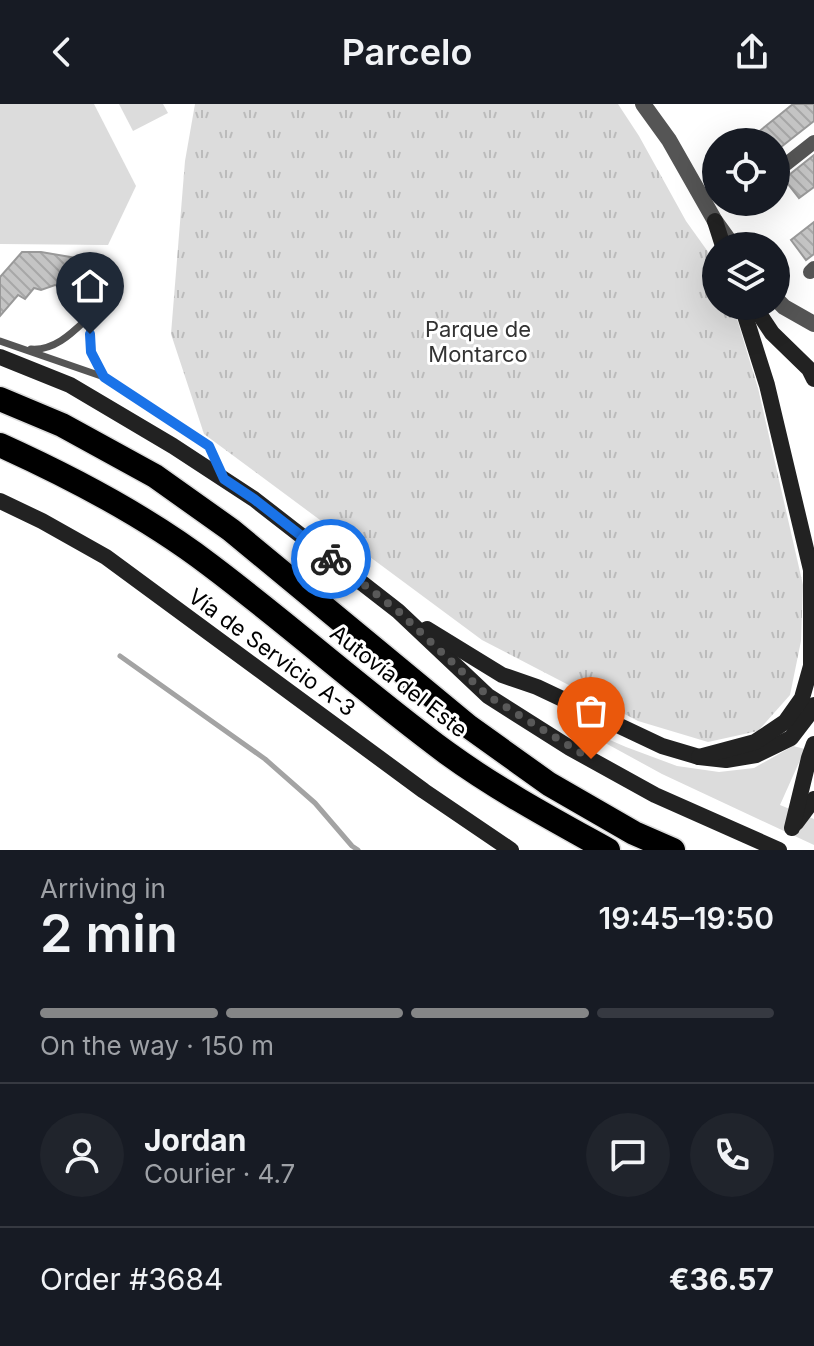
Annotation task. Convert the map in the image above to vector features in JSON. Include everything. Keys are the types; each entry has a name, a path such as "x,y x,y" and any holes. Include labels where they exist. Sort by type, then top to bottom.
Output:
{"highway":[{"name":"Autovía del Este","path":"0,399 62,425 155,476 231,530 468,726 549,784 634,833 673,850"},
{"name":"Autovía del Este","path":"0,445 53,469 132,513 195,555 449,754 534,809 608,850"}],"main road":[{"path":"715,221 719,232"},
{"path":"699,757 755,742 785,722 802,698 811,666 811,570 767,385 746,320"},
{"path":"763,320 772,333 809,369 814,379"},
{"path":"0,357 70,385 254,499 398,611 488,696 570,748 655,795 781,850 814,775"},
{"name":"Vía de Servicio A-3","path":"0,501 106,557 424,791 511,850"},
{"path":"398,611 502,675 537,687 662,746 699,757 726,760 756,755 791,738 814,705"},
{"path":"792,828 814,744"},
{"path":"792,828 814,799"}],"street":[{"path":"643,104 669,140 723,232"},
{"path":"790,161 814,142"},
{"path":"790,310 814,324"}],"lane":[{"path":"17,347 41,350 65,339 89,317 91,352 104,377"},
{"path":"0,341 104,377 209,446 224,479"}],"green space":[{"path":"0,104 94,104 136,186 108,245 0,244"},
{"path":"119,104 163,104 168,113 133,131"},
{"name":"Parque de Montarco","path":"195,104 618,104 702,243 702,320 737,320 758,388 803,585 801,641 790,695 758,731 708,742 638,721 482,640 204,434 171,334 185,161"},
{"path":"573,724 677,766 719,772 754,768 793,746 805,749 780,805 814,819 814,845 662,774"}],"building":[{"path":"793,104 814,104 814,121 790,140 790,128 763,128"},
{"path":"814,155 814,187 799,198 790,187 790,174"},
{"path":"814,222 814,254 806,260 791,240"},
{"path":"22,252 41,252 106,263 82,291 55,285 41,290 34,288 25,299 18,295 0,316 0,277"}],"waterway":[{"path":"120,656 265,759 315,803 358,850"}],"way so far":[{"path":"331,559 398,611 488,696 591,759"}],"route":[{"path":"90,334 91,352 104,377 209,446 224,479 331,559"}]}
